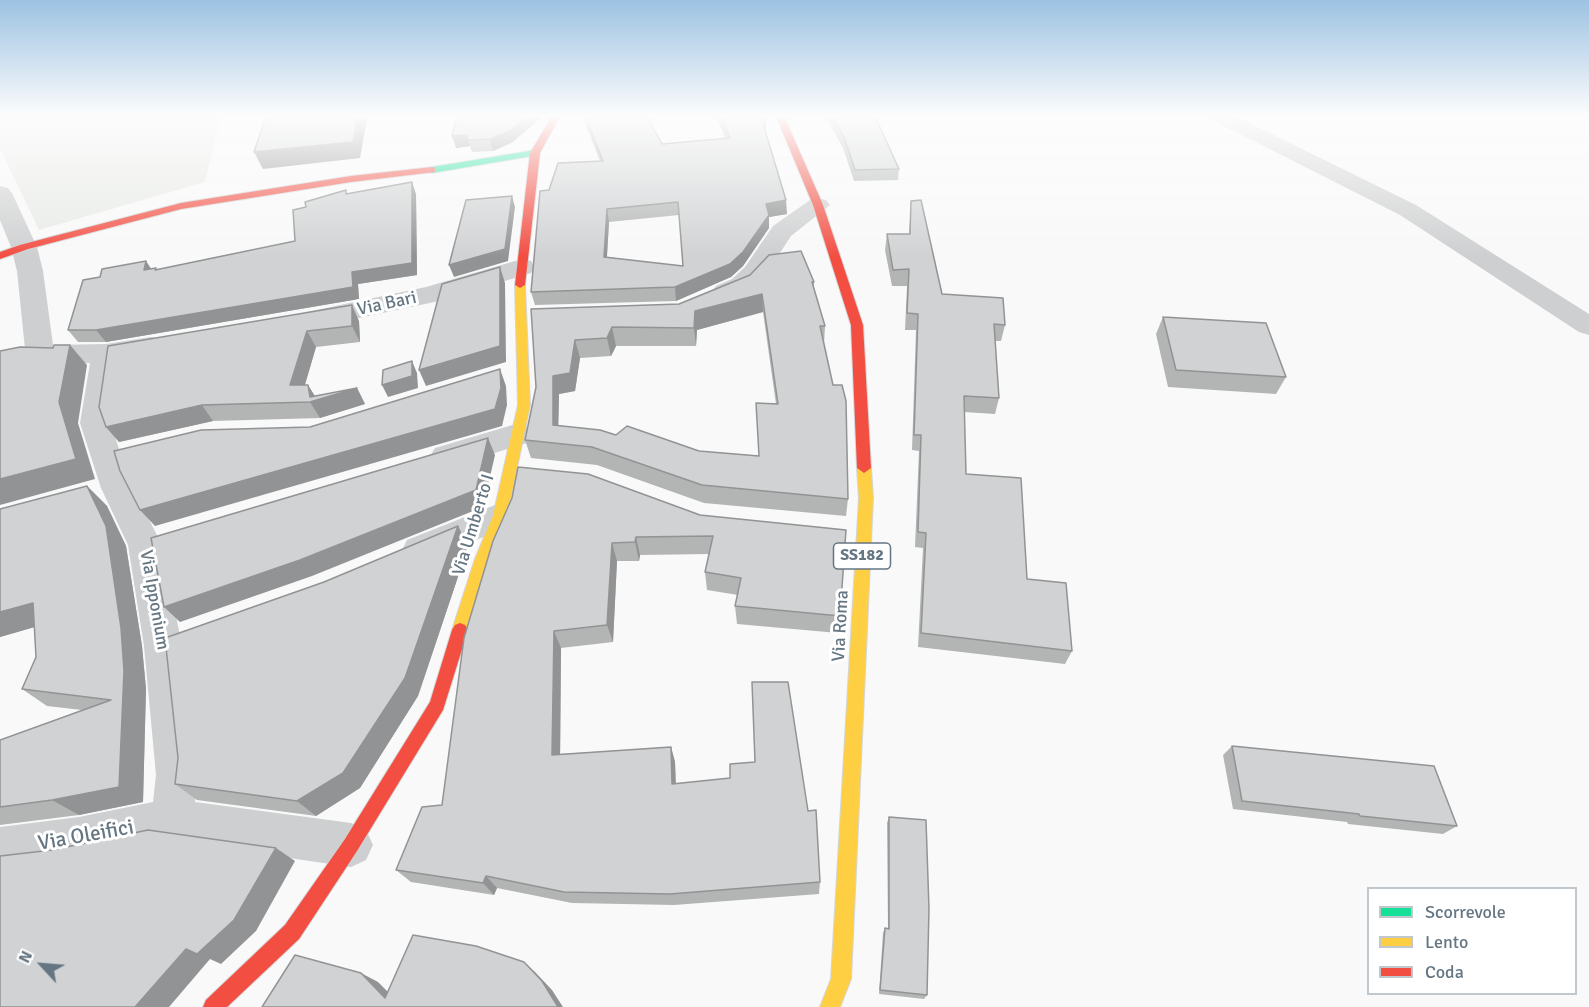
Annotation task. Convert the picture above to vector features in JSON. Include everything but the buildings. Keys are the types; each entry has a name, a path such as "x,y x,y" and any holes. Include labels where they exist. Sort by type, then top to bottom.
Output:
{"street":[{"path":"12,251 181,206 351,179 480,163"},
{"name":"Via Umberto I","path":"213,1007 292,932 351,845 437,705 482,559 500,516 524,405 510,372 532,316 522,267 534,163"},
{"name":"Via Roma","path":"800,163 818,206 857,326 866,498 841,979 830,1007"},
{"path":"1313,163 1408,210 1589,326"},
{"path":"0,193 12,251 30,271 40,355"},
{"path":"701,303 741,285 754,273 782,231 818,206"},
{"name":"Via Bari","path":"284,324 430,295 522,267"},
{"path":"0,364 40,355 106,353 173,342"},
{"name":"Via Ipponium","path":"106,353 95,423 112,474 156,542 163,646 177,775 172,820"},
{"path":"415,465 516,435"},
{"path":"510,470 542,474"},
{"path":"391,562 500,516"},
{"path":"829,530 863,534"},
{"path":"163,646 196,634"},
{"name":"Via Oleifici","path":"0,849 79,839 172,820 351,845"}],"shaded area":[{"path":"7,163 210,163 205,182 39,230"}],"traffic: fast":[{"path":"432,170 474,163"}],"traffic: slow":[{"path":"460,630 482,559 500,516 524,405 520,285"},
{"path":"830,1007 841,979 866,498 864,468"}],"traffic: jam":[{"path":"520,285 534,163"},
{"path":"800,163 818,205 857,325 864,468"},
{"path":"0,256 24,247 181,206 351,179 432,170"},
{"path":"213,1007 292,932 351,845 437,705 460,630"}]}
